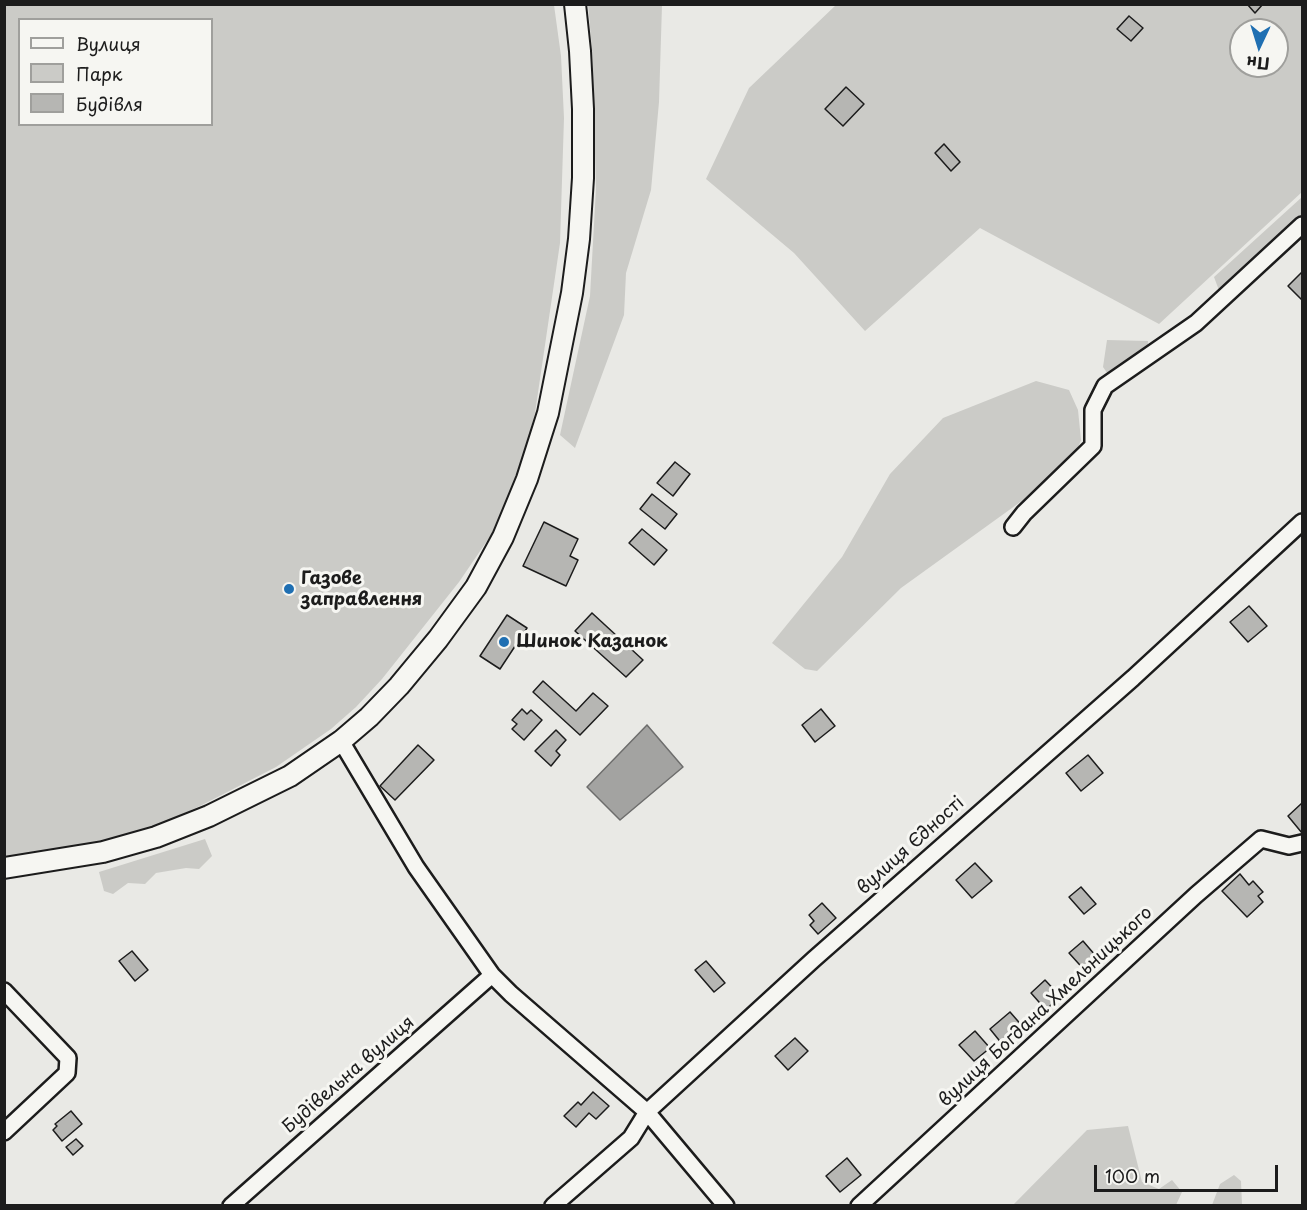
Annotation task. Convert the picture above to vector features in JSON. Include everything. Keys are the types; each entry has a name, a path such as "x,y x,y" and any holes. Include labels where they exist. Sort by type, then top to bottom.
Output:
{"main road":[{"path":"4,868 104,852 156,837 209,816 290,776 341,741 369,717 399,686 438,639 476,587 503,537 527,478 548,413 572,293 579,239 583,178 583,109 575,4"}],"street":[{"path":"1013,527 1024,513 1093,446 1094,410 1105,386 1196,323 1302,225"},
{"name":"вулиця Єдності","path":"553,1206 632,1138 647,1112 814,959 1132,678 1302,522"},
{"path":"341,741 416,867 492,975 647,1112 726,1206"},
{"name":"вулиця Богдана Хмельницького","path":"859,1206 1196,895 1261,839 1289,846 1302,843"},
{"name":"Будівельна вулиця","path":"231,1206 492,975"},
{"path":"4,991 68,1058 67,1073 4,1132"}],"green space":[{"path":"5,5 554,5 561,56 564,118 560,243 535,413 517,479 491,535 459,582 382,679 331,729 276,767 200,806 150,829 99,843 5,860"},
{"path":"588,5 662,5 659,102 651,190 626,273 624,315 575,448 560,435 590,296 596,188 592,49"},
{"path":"836,5 1302,5 1302,192 1159,324 980,228 865,331 794,253 706,179 749,88"},
{"path":"1302,197 1302,218 1220,293 1214,277"},
{"path":"1107,340 1148,341 1147,360 1110,377 1103,367"},
{"path":"1036,381 1069,390 1078,410 1081,440 1073,461 1048,482 901,588 817,671 805,669 772,643 842,557 890,474 943,418"},
{"path":"205,839 212,856 199,869 186,868 156,873 145,884 128,883 113,894 104,891 99,872"},
{"path":"1128,1126 1142,1182 1159,1189 1172,1180 1182,1192 1176,1205 1013,1205 1087,1130"},
{"path":"1234,1175 1241,1181 1242,1205 1212,1205 1220,1184"}],"shaded area":[{"path":"647,725 683,767 620,820 587,787"}],"building":[{"path":"1247,4 1263,4 1255,13"},
{"path":"1129,16 1143,28 1131,41 1117,29"},
{"path":"846,87 864,104 843,126 825,109"},
{"path":"944,144 960,162 951,171 935,153"},
{"path":"1302,272 1302,300 1288,286"},
{"path":"675,462 690,474 673,496 657,483"},
{"path":"652,494 677,514 665,529 640,509"},
{"path":"544,522 578,539 570,556 578,560 566,586 523,566"},
{"path":"642,529 667,550 654,565 629,543"},
{"path":"1249,606 1267,626 1248,642 1230,622"},
{"path":"592,613 643,660 626,677 575,631"},
{"path":"507,615 527,628 500,669 480,656"},
{"path":"543,681 576,711 593,693 608,706 580,735 533,692"},
{"path":"522,709 527,714 531,710 542,720 524,740 512,729 517,724 512,720"},
{"path":"821,709 835,726 815,742 802,725"},
{"path":"556,730 566,740 556,751 560,755 551,766 535,751"},
{"path":"418,745 434,760 395,800 380,786"},
{"path":"1088,755 1103,773 1081,791 1066,773"},
{"path":"1302,803 1302,833 1288,816"},
{"path":"975,863 992,881 972,898 956,880"},
{"path":"1240,874 1249,885 1253,881 1263,892 1258,896 1263,902 1247,917 1222,891"},
{"path":"1081,887 1096,904 1084,914 1069,897"},
{"path":"822,903 836,918 818,934 810,925 814,921 809,915"},
{"path":"1083,941 1101,962 1088,974 1069,953"},
{"path":"132,951 148,970 135,981 119,961"},
{"path":"706,961 725,983 714,992 695,970"},
{"path":"1045,980 1060,996 1046,1010 1031,993"},
{"path":"1010,1012 1024,1028 1003,1045 990,1029"},
{"path":"975,1031 990,1048 974,1061 959,1045"},
{"path":"795,1038 808,1051 788,1070 775,1056"},
{"path":"593,1092 609,1106 596,1119 589,1113 576,1127 564,1116 578,1102 581,1105"},
{"path":"71,1111 82,1124 62,1141 53,1130 57,1126 55,1124"},
{"path":"76,1139 83,1146 73,1155 66,1147"},
{"path":"847,1158 861,1175 840,1192 826,1176"}],"place":[{"name":"Газове заправлення","path":"289,589"},
{"name":"Шинок Казанок","path":"504,642"}]}
